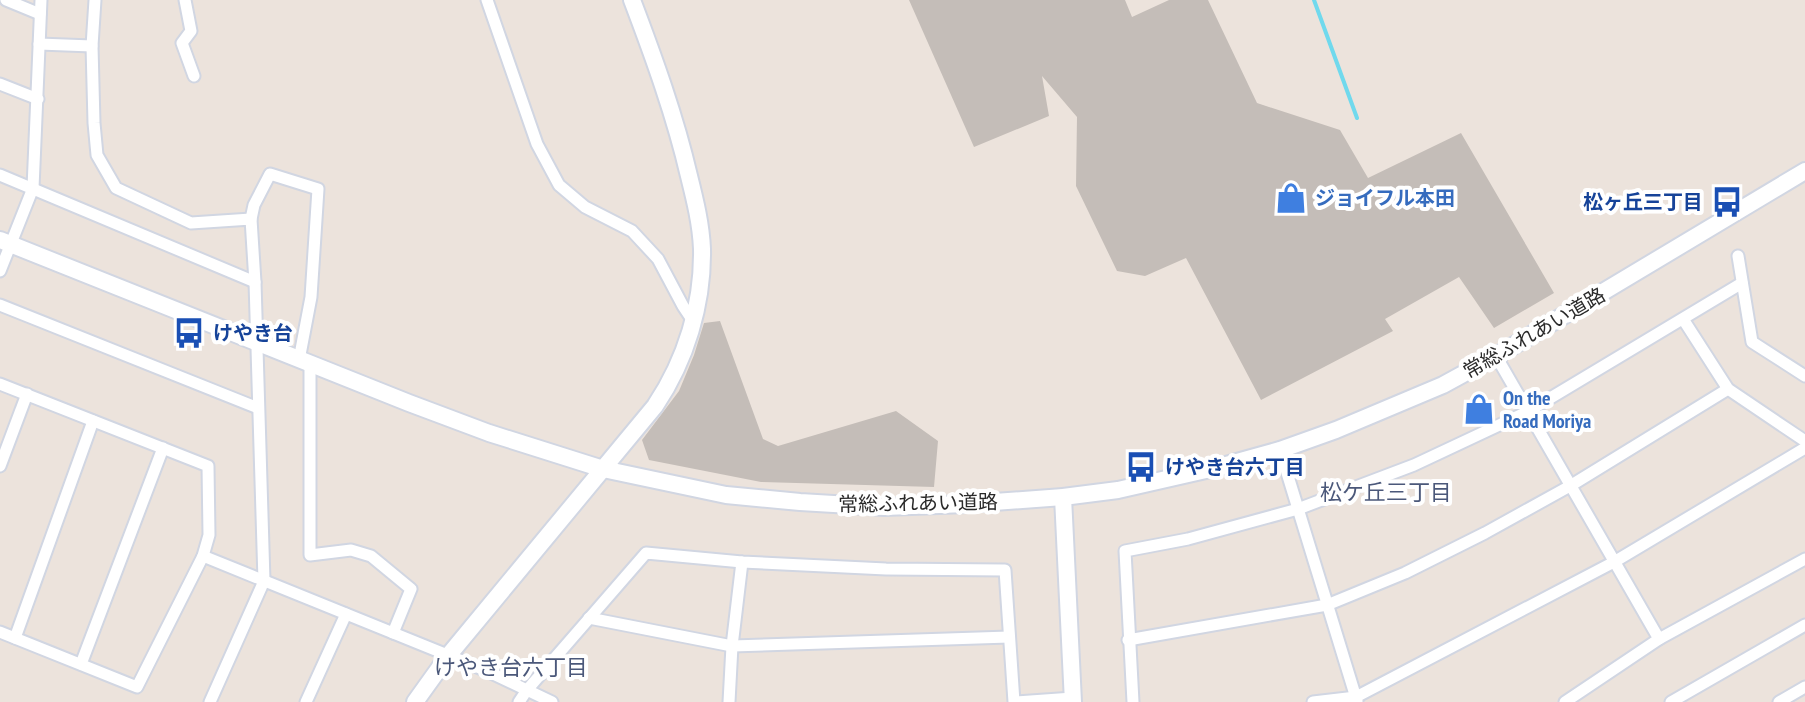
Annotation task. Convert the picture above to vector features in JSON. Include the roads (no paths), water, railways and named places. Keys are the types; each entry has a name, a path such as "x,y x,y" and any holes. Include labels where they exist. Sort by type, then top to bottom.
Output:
{"street":[{"path":"6,0 40,14"},
{"path":"0,271 5,242 33,188 41,0"},
{"path":"95,0 92,46 97,155 116,188 191,223 251,219"},
{"path":"185,0 191,31 182,43 194,76"},
{"path":"487,0 537,144 559,185 585,207 632,231 658,259 693,321"},
{"path":"415,702 448,656 665,392 679,365 693,321 701,281 702,247 698,214 683,149 632,0"},
{"path":"39,44 92,46"},
{"path":"0,84 38,99"},
{"name":"常総ふれあい道路","path":"5,242 489,433 603,469 726,495 884,507 967,504 1063,497 1169,480 1280,450 1336,430 1443,385 1496,356 1805,171"},
{"path":"210,702 264,581 251,219 254,205 270,174 318,189 305,362 310,555 351,550 371,556 411,589 393,633"},
{"path":"0,175 255,282"},
{"path":"1738,256 1752,342 1805,376"},
{"path":"1133,702 1125,551 1188,539 1298,509 1414,465 1527,412 1742,283"},
{"path":"0,305 258,408"},
{"path":"1683,319 1728,389 1805,441"},
{"path":"1496,356 1659,639"},
{"path":"0,384 208,466 209,535 203,556 137,687 0,632"},
{"path":"1128,640 1327,605 1405,573 1570,486 1728,389"},
{"path":"0,466 27,394"},
{"path":"15,638 93,421"},
{"path":"81,664 163,448"},
{"path":"1313,702 1356,699 1614,562 1805,448"},
{"path":"1280,450 1356,699"},
{"path":"519,702 646,553 742,562 886,569 1005,570 1015,702 1073,700 1063,497"},
{"path":"203,556 552,702"},
{"path":"1565,702 1659,639 1805,559"},
{"path":"729,702 742,562"},
{"path":"306,702 346,614"},
{"path":"589,618 732,646 1009,637"},
{"path":"1671,702 1805,625"},
{"path":"1779,702 1805,687"}],"waterway":[{"path":"1314,0 1357,118"}],"place":[{"name":"ジョイフル本田","path":"1291,198"},
{"name":"松ヶ丘三丁目","path":"1727,202"},
{"name":"けやき台","path":"189,333"},
{"name":"On the Road Moriya","path":"1479,409"},
{"name":"けやき台六丁目","path":"1141,467"}],"district":[{"name":"松ケ丘三丁目","path":"1386,492"},
{"name":"けやき台六丁目","path":"511,667"}]}
